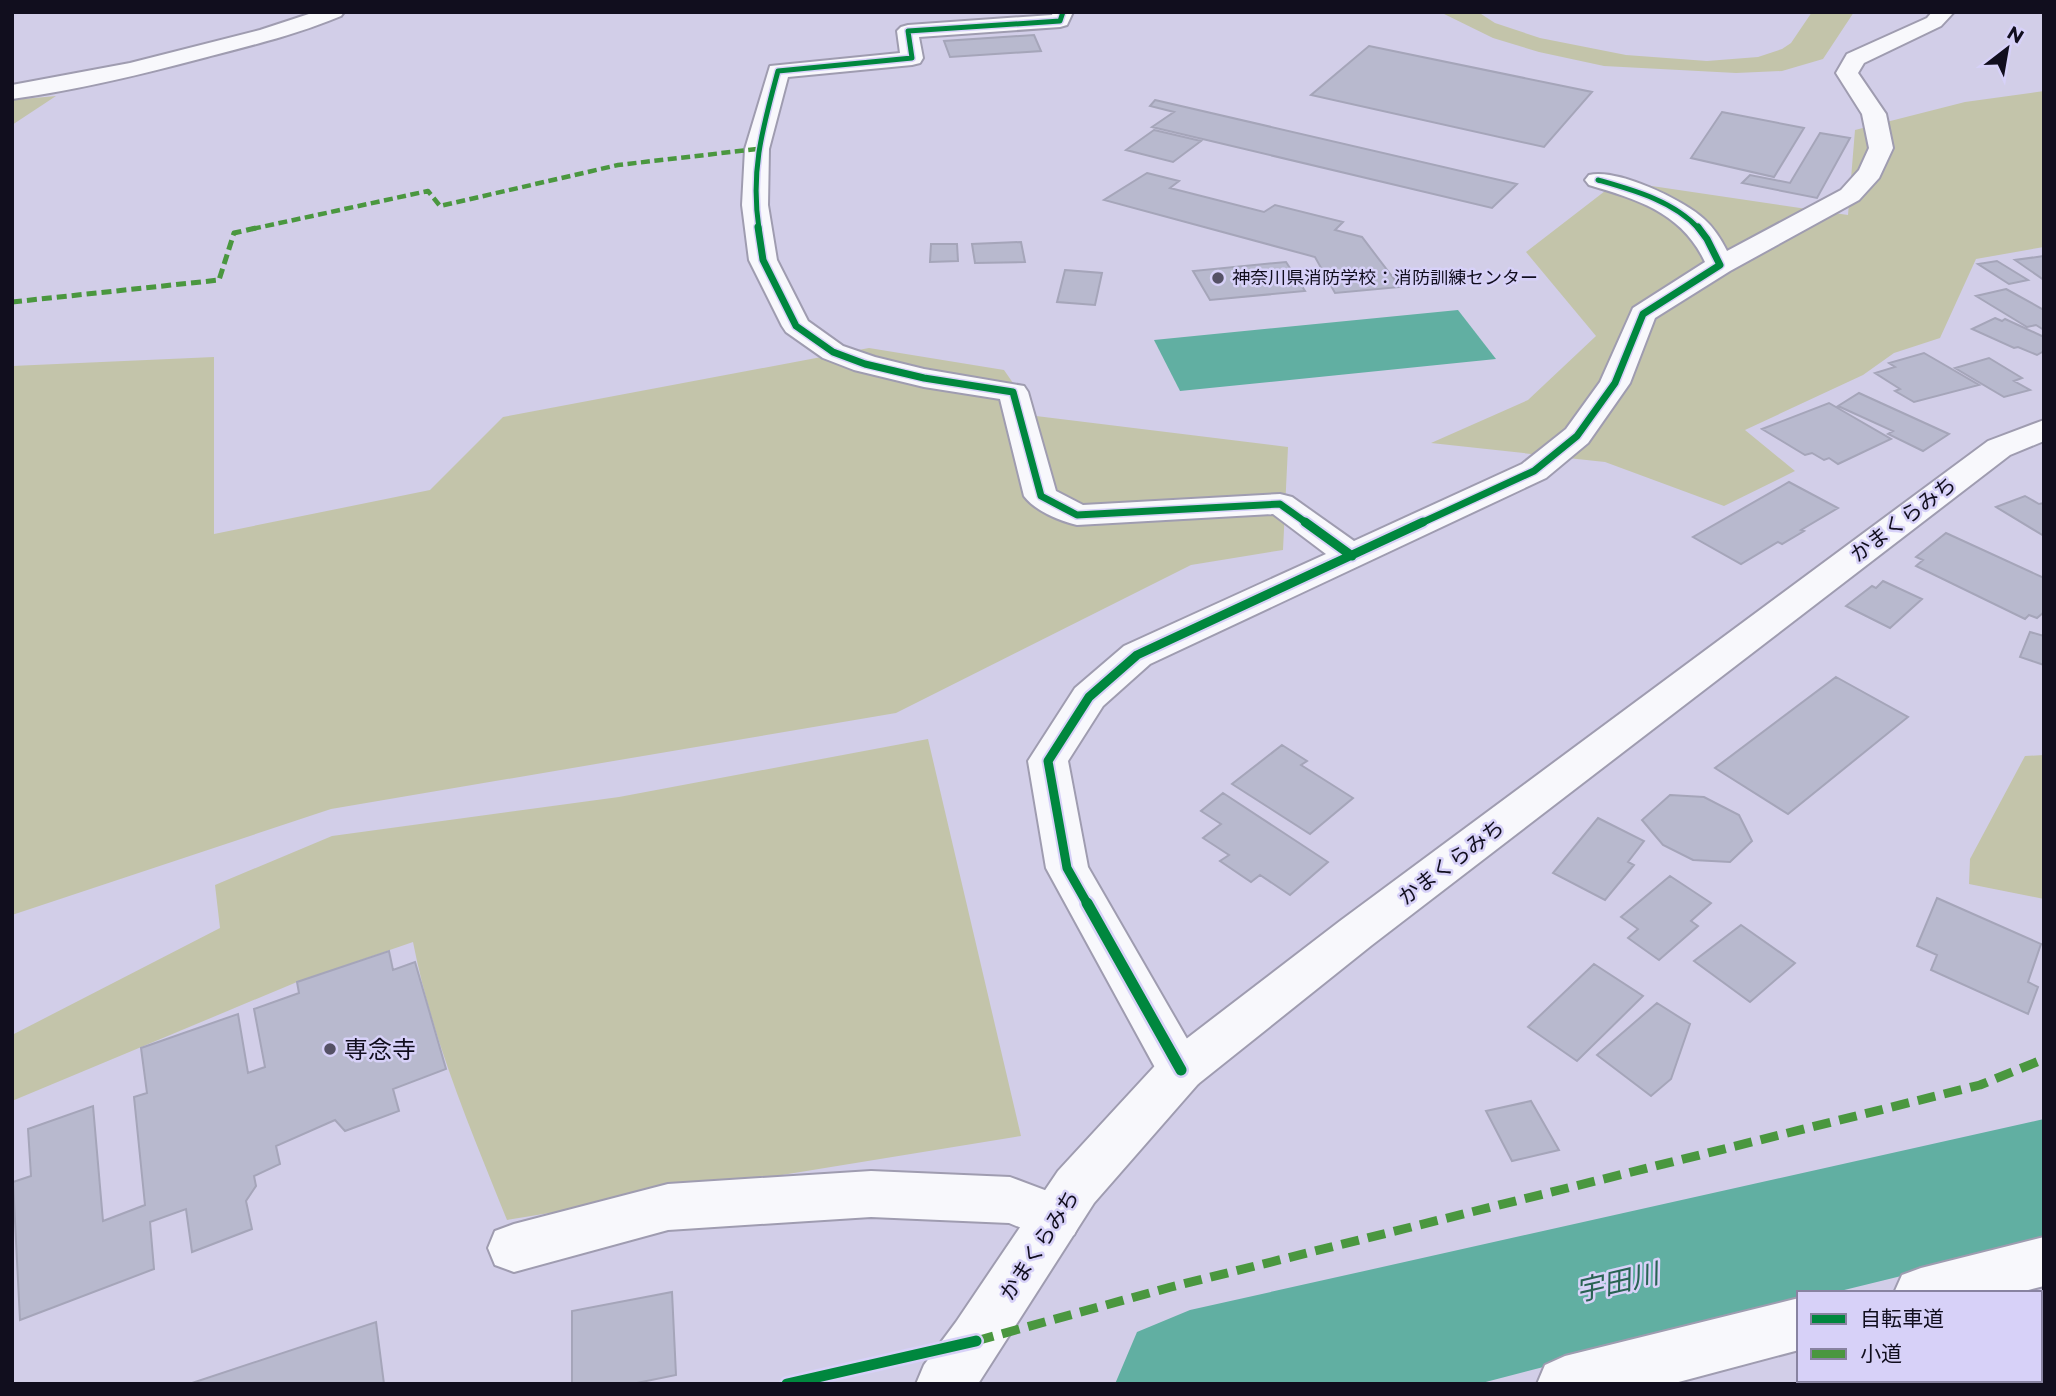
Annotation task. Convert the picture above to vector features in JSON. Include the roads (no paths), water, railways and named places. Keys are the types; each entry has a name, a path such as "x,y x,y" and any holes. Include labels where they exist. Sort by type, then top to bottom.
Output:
{"street":[{"path":"12,92 60,86 149,66 293,28 334,12"},
{"path":"1063,12 1060,21 904,22 912,58 778,71 757,149 755,205 763,260 796,326 833,352 865,364 924,378 1013,392 1041,496 1077,515 1280,504 1352,556"},
{"path":"1181,1070 1067,868 1048,761 1088,697 1137,655 1534,471 1577,436 1615,383 1643,314 1720,265 1850,195 1870,173 1881,148 1874,114 1847,72 1855,59 1934,22 1944,12"},
{"path":"1598,180 1643,192 1676,212 1703,233 1720,265"},
{"name":"かまくらみち","path":"944,1384 976,1341 1076,1187 1181,1070 1356,933 1999,448 2044,429"},
{"path":"514,1248 668,1208 871,1194 1010,1200 1056,1218"},
{"path":"1929,1291 2044,1261"},
{"path":"1565,1384 1797,1325"}],"waterway":[{"name":"宇田川","path":"1190,1384 2044,1180"}],"place":[{"name":"神奈川県消防学校：消防訓練センター","path":"1218,278"},
{"name":"専念寺","path":"330,1049"}]}
